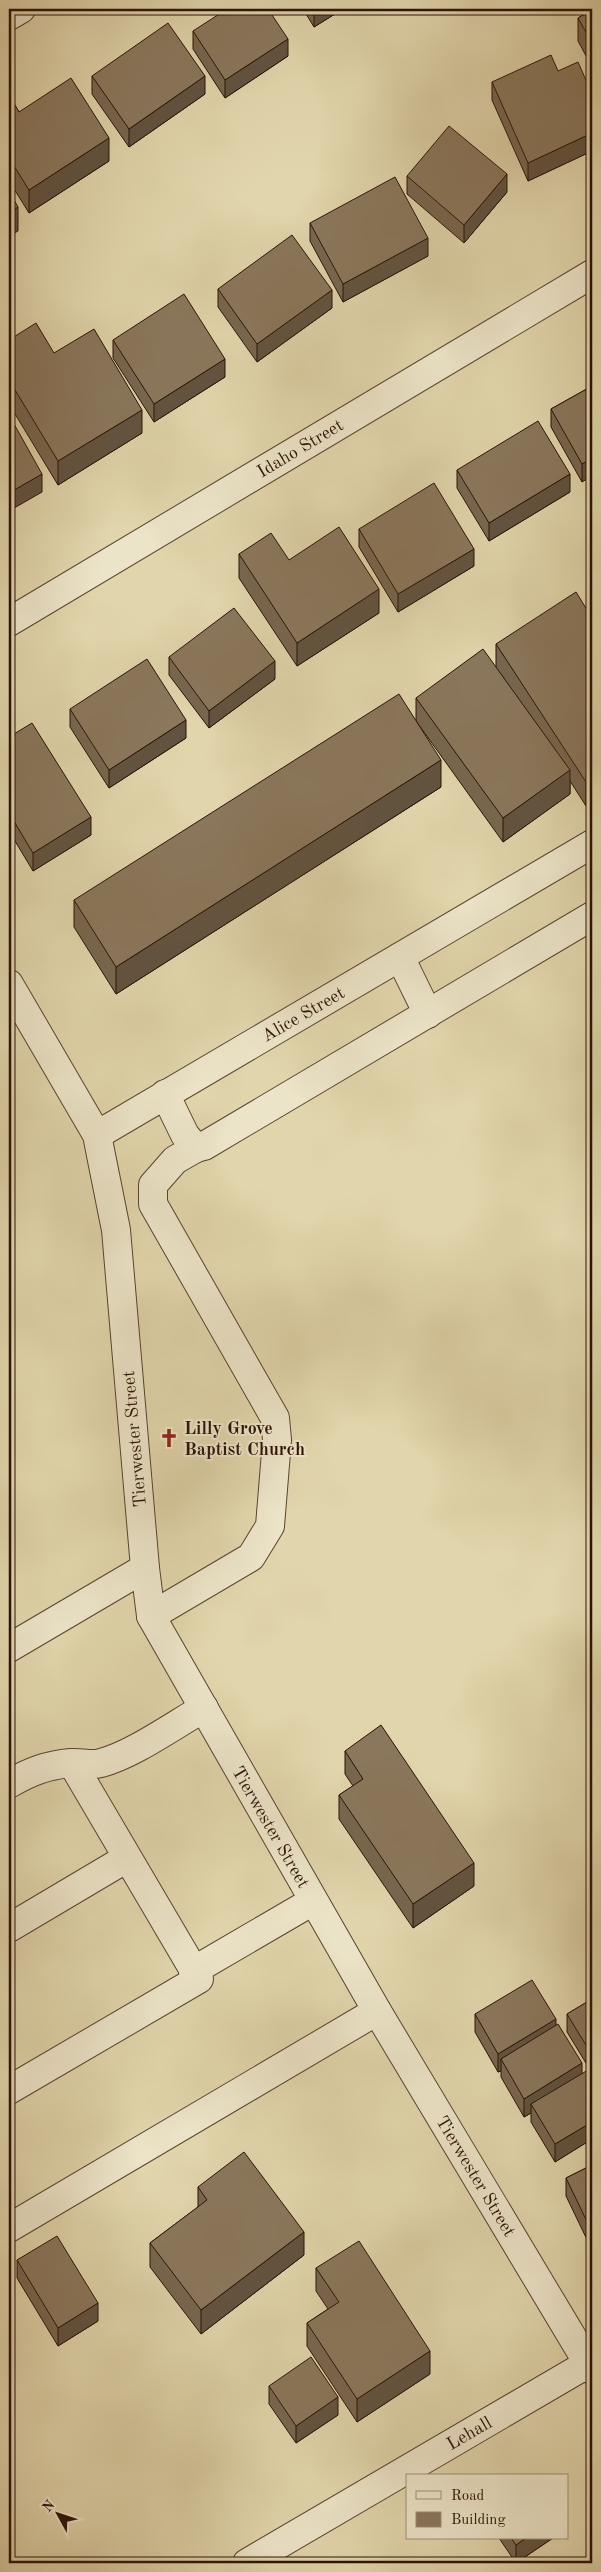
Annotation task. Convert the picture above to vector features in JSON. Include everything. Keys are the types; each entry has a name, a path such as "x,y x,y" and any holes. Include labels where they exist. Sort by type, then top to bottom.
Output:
{"street":[{"path":"9,16 21,9"},
{"name":"Idaho Street","path":"9,622 592,274"},
{"name":"Alice Street","path":"97,1134 592,844"},
{"path":"151,1616 251,1557 270,1526 277,1440 275,1418 153,1204 153,1185 175,1160 196,1148 204,1146 592,916"},
{"path":"400,957 428,1014"},
{"path":"9,984 97,1134"},
{"path":"165,1094 185,1135 196,1148"},
{"name":"Tierwester Street","path":"97,1134 116,1230 145,1568 151,1616 377,2011 590,2366"},
{"path":"9,1648 145,1568"},
{"path":"9,1784 30,1771 72,1763 100,1764 119,1756 204,1708"},
{"path":"9,2090 199,1979 72,1763"},
{"path":"9,1928 128,1858"},
{"path":"194,1971 313,1901"},
{"path":"9,2228 377,2011"},
{"name":"Lehall","path":"247,2563 590,2366"}],"building":[{"path":"227,9 268,9 288,39 225,80 193,31"},
{"path":"592,10 592,43 578,18"},
{"path":"168,23 205,76 129,129 92,76"},
{"path":"551,55 558,71 578,62 592,94 592,133 528,163 492,82"},
{"path":"71,78 109,138 29,190 9,158 9,95 19,112"},
{"path":"449,126 507,174 464,225 407,176"},
{"path":"395,177 428,238 343,284 310,223"},
{"path":"9,191 18,207 9,213"},
{"path":"292,235 332,290 257,344 218,289"},
{"path":"184,294 225,359 154,404 113,340"},
{"path":"36,323 54,353 94,329 142,410 58,461 9,380 9,340"},
{"path":"592,386 592,458 582,464 551,409"},
{"path":"9,415 42,474 9,493"},
{"path":"538,421 570,474 489,523 457,470"},
{"path":"434,483 474,549 398,594 359,529"},
{"path":"339,527 379,589 297,643 239,554 271,533 289,560"},
{"path":"592,587 592,596 588,590"},
{"path":"576,592 592,618 592,779 586,782 496,644"},
{"path":"234,608 275,661 209,711 169,657"},
{"path":"483,649 570,770 503,818 416,698"},
{"path":"147,659 186,720 109,770 70,709"},
{"path":"399,694 441,760 116,967 74,900"},
{"path":"32,723 91,817 33,853 9,813 9,737"},
{"path":"381,1725 474,1863 413,1904 339,1795 363,1779 345,1751"},
{"path":"532,1980 556,2019 498,2054 475,2014"},
{"path":"592,1999 592,2055 567,2014"},
{"path":"558,2024 582,2063 524,2099 501,2059"},
{"path":"588,2070 592,2076 592,2122 555,2144 531,2104"},
{"path":"244,2152 304,2232 201,2310 150,2243 207,2200 198,2187"},
{"path":"592,2165 592,2232 566,2178"},
{"path":"57,2236 98,2303 58,2328 17,2260"},
{"path":"359,2241 430,2351 357,2399 307,2323 339,2302 316,2268"},
{"path":"311,2357 338,2397 296,2426 269,2386"},
{"path":"512,2540 523,2540 516,2545"},
{"path":"586,2559 589,2563 581,2563"}],"place":[{"name":"Lilly Grove Baptist Church","path":"169,1438"}]}
